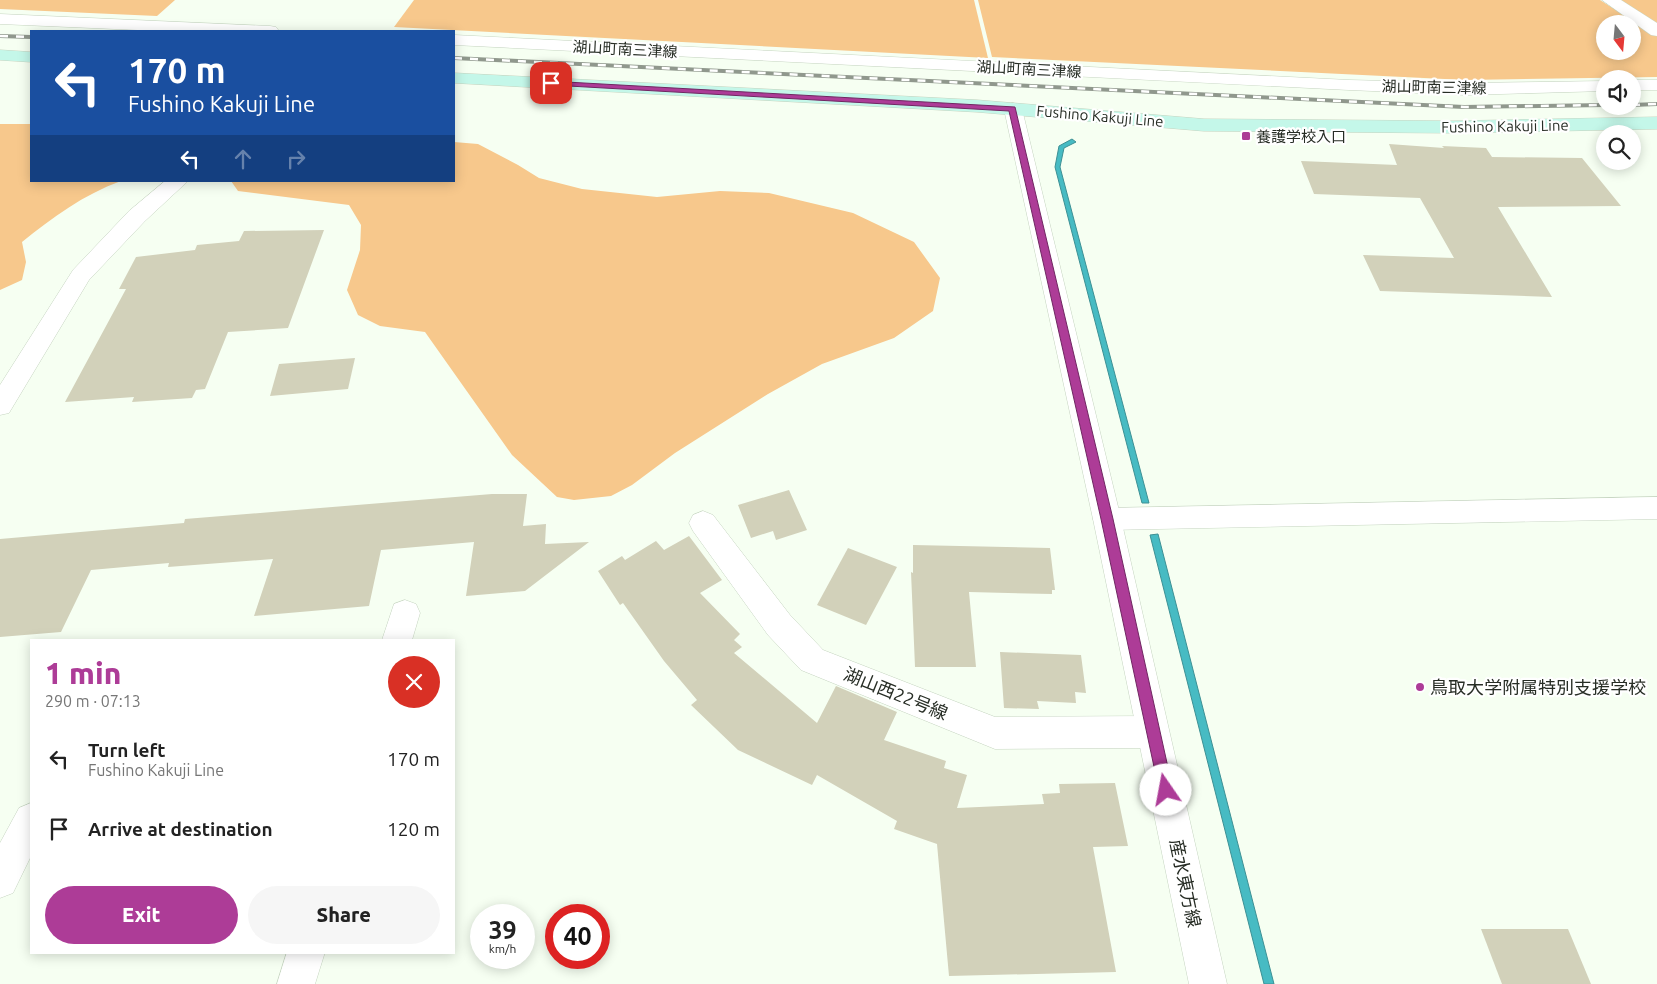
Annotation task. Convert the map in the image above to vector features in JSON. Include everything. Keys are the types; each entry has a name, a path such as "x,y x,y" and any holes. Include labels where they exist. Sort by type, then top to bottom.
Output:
{"main road":[{"path":"0,55 30,57"},
{"name":"Fushino Kakuji Line","path":"455,78 1013,109 1204,124 1454,127 1657,123"}],"street":[{"path":"1610,0 1657,31"},
{"path":"0,19 248,30"},
{"name":"湖山町南三津線","path":"455,40 1349,85 1466,88 1596,86"},
{"path":"1641,86 1657,85"},
{"name":"産水東方線","path":"1013,109 1107,519 1208,984"},
{"path":"0,406 81,275 137,216 177,182"},
{"path":"1107,519 1657,508"},
{"name":"湖山西22号線","path":"703,523 779,625 812,660 995,733 1153,732"},
{"path":"0,880 30,822"},
{"path":"296,984 305,954"}],"shaded area":[{"path":"0,0 175,0 157,16 0,9"},
{"path":"414,0 974,0 988,58 455,30 394,27"},
{"path":"978,0 1600,0 1624,15 1596,15 1596,60 1641,60 1641,26 1657,36 1657,77 1641,77 1641,70 1596,70 1596,78 1465,80 992,57"},
{"path":"1614,0 1657,0 1657,27 1641,17 1641,15 1638,15"},
{"path":"0,124 30,124 30,182 119,182 69,207 22,242 26,262 22,280 0,290"},
{"path":"455,142 478,144 539,178 582,189 657,197 720,191 769,193 853,213 914,242 940,278 933,311 894,338 822,364 768,394 675,453 632,485 611,496 574,500 557,497 512,455 425,332 380,326 358,315 347,290 360,250 361,225 349,205 238,191 232,182 455,182"}],"water":[{"path":"1072,139 1076,142 1064,148 1060,167 1149,503 1142,503 1055,167 1059,146"},
{"path":"1158,534 1274,984 1264,984 1150,535"}],"building":[{"path":"1389,144 1444,148 1442,146 1486,148 1492,157 1582,158 1621,206 1498,207 1552,297 1380,291 1363,255 1454,258 1420,198 1314,194 1301,161 1397,165"},
{"path":"324,230 288,328 228,332 205,389 196,390 192,398 132,402 134,397 65,402 126,289 119,289 136,257 195,250 197,245 239,241 244,231"},
{"path":"355,358 348,389 270,396 279,364"},
{"path":"789,490 807,530 776,540 773,531 751,538 738,505"},
{"path":"492,494 527,494 523,526 546,524 545,544 589,542 525,591 466,596 474,542 381,550 369,606 254,616 273,559 168,567 169,563 91,570 61,632 0,637 0,539 184,523 185,519"},
{"path":"689,536 722,580 700,593 740,634 734,640 742,647 734,653 817,723 836,686 897,712 884,740 946,761 944,768 967,775 957,808 1044,804 1042,794 1060,793 1059,784 1115,783 1128,846 1093,847 1116,972 949,976 937,844 894,829 897,821 817,775 812,785 738,750 691,705 697,700 664,661 623,603 620,605 598,571 622,556 625,560 656,541 664,550"},
{"path":"913,545 1050,548 1055,590 1052,590 1052,594 969,592 976,667 915,667 911,572 913,573"},
{"path":"848,548 897,567 866,625 817,605"},
{"path":"1000,652 1081,655 1086,693 1075,692 1076,703 1037,701 1039,709 1004,708"},
{"path":"1481,929 1568,929 1591,984 1502,984"}],"railway":[{"path":"0,36 30,37"},
{"path":"455,58 1464,107 1596,105"},
{"path":"1641,105 1657,104"}],"place":[{"name":"養護学校入口","path":"1246,136"},
{"name":"鳥取大学附属特別支援学校","path":"1420,687"}],"route":[{"path":"551,83 1013,109 1107,519 1166,790"}]}
